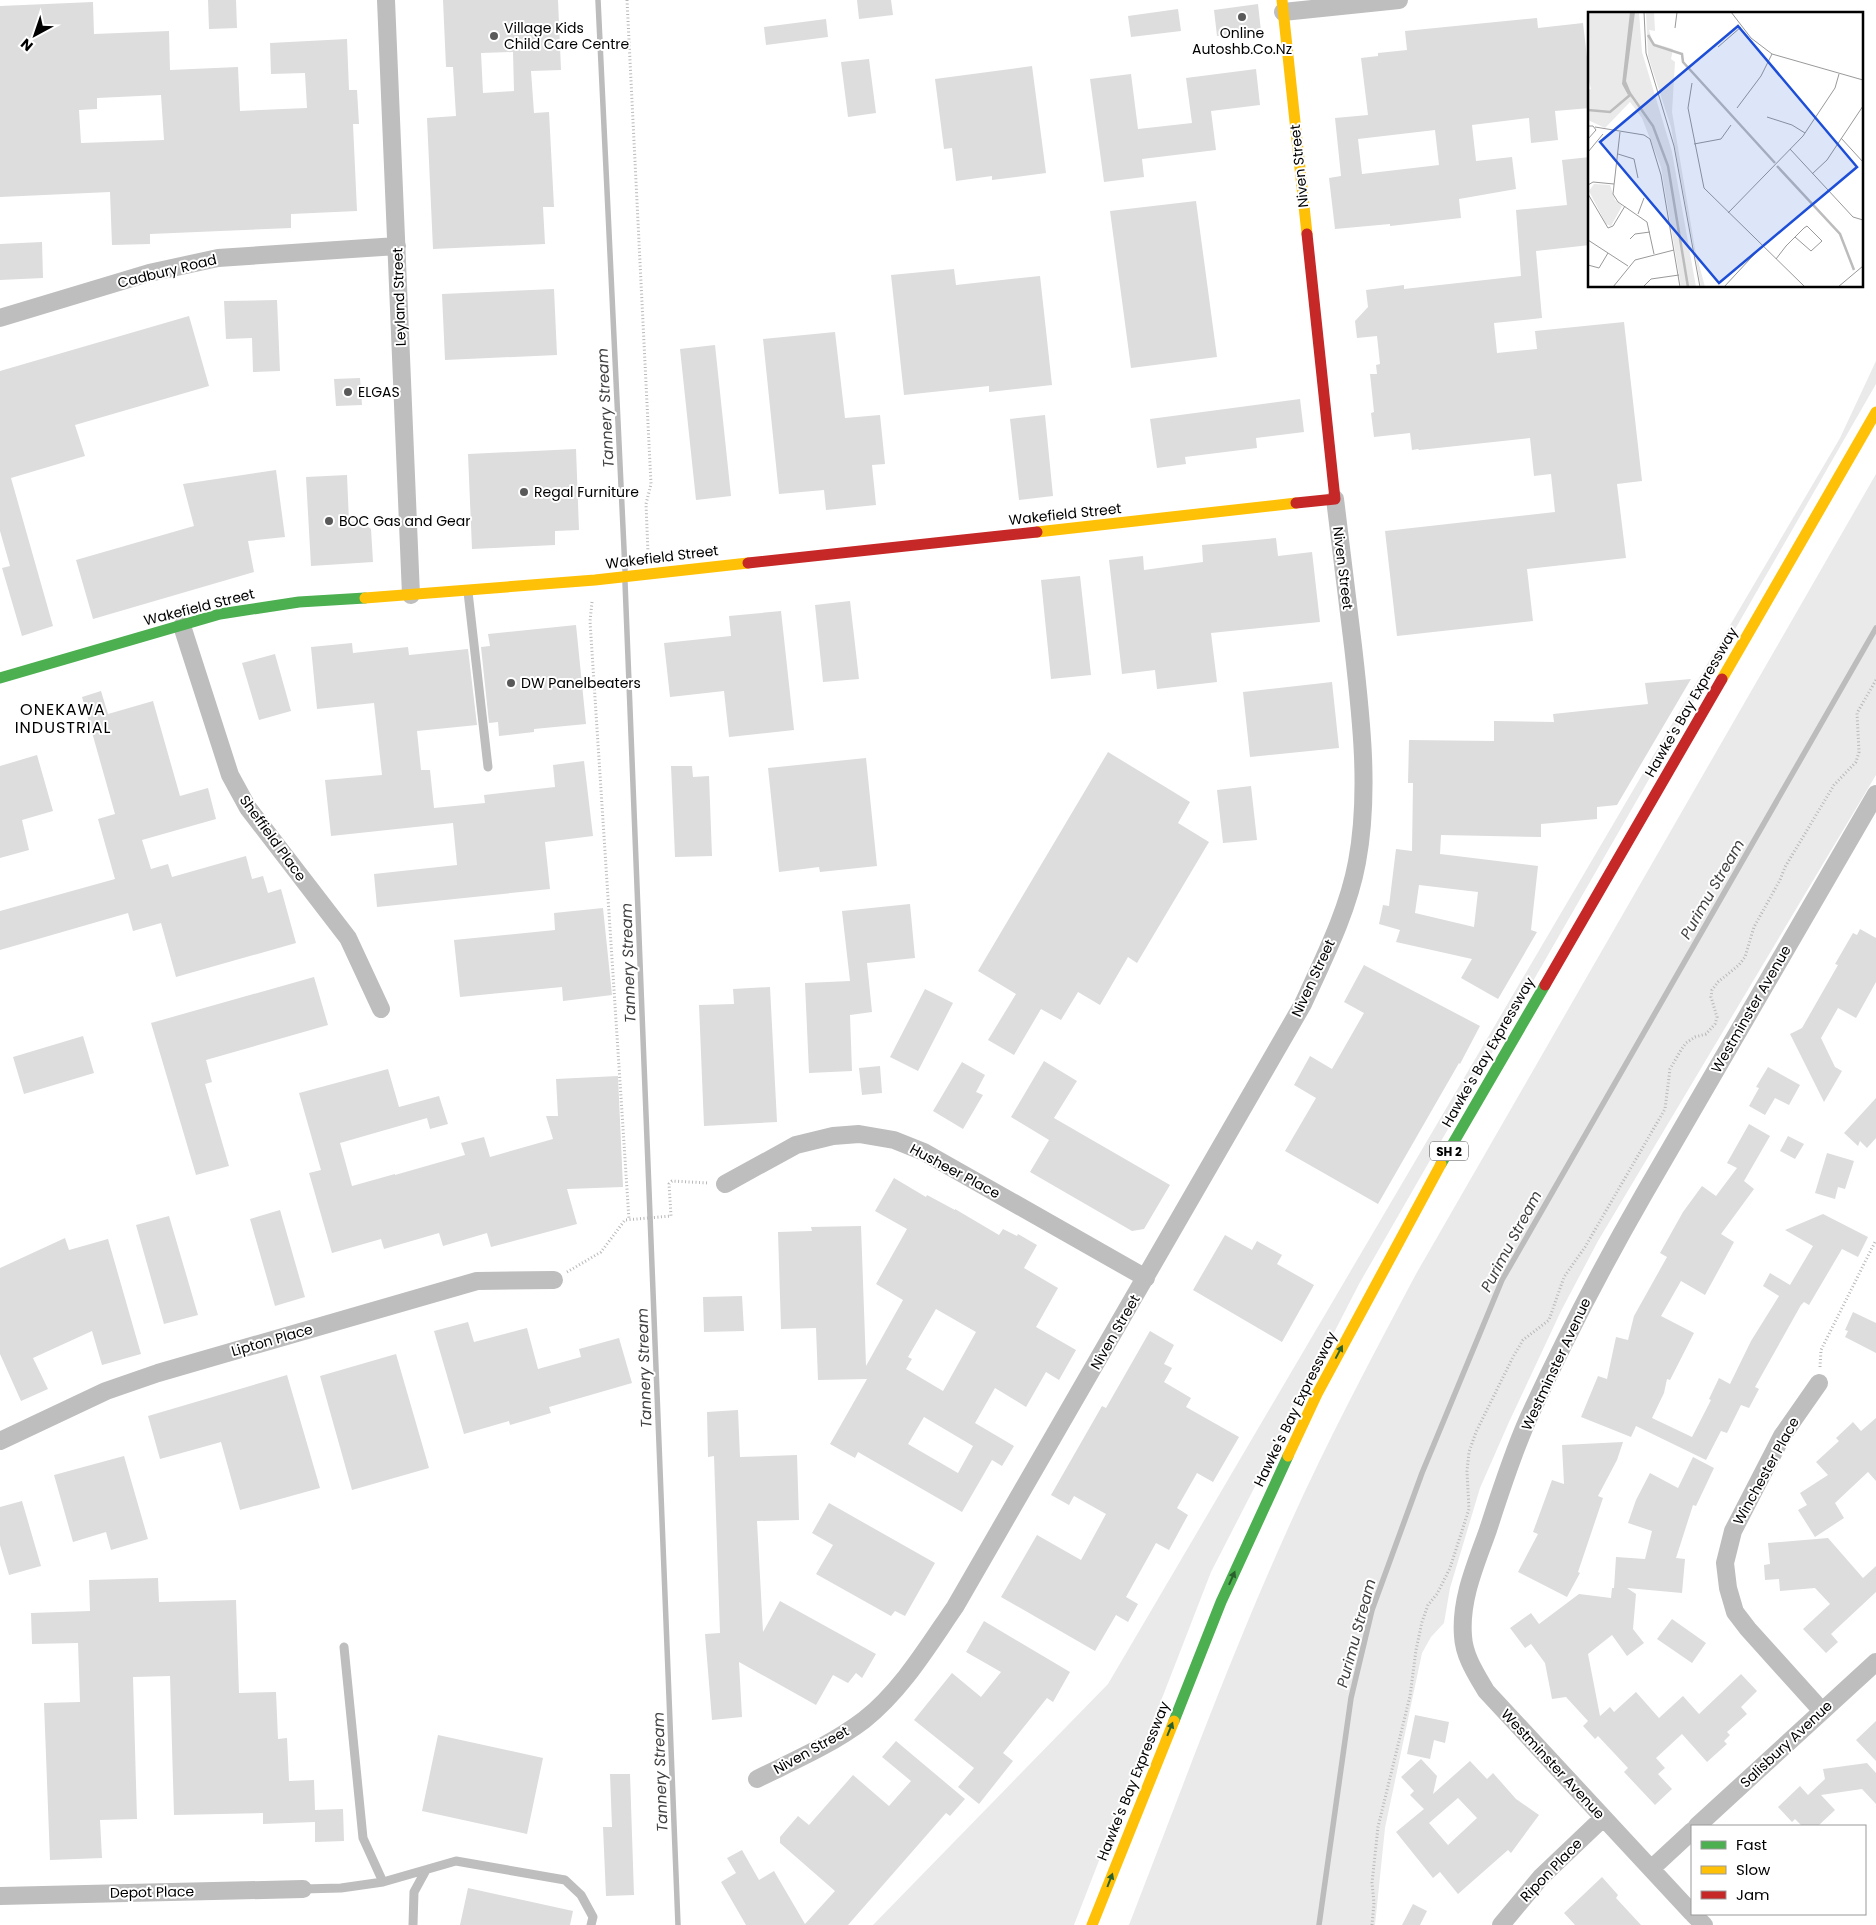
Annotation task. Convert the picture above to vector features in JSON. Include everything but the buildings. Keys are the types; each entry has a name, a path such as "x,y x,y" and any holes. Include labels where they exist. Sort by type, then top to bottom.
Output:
{"main road":[{"name":"Niven Street","path":"1282,6 1335,499"},
{"name":"Hawke's Bay Expressway","path":"1092,1925 1221,1602 1317,1394 1446,1155 1876,412"},
{"name":"Wakefield Street","path":"0,678 220,614 259,607 299,602 600,580 649,573 1335,499"}],"street":[{"name":"Leyland Street","path":"386,0 410,595"},
{"path":"1282,6 1399,0"},
{"name":"Cadbury Road","path":"0,318 149,273 218,258 397,246"},
{"name":"Niven Street","path":"757,1779 827,1744 864,1719 895,1690 955,1607 1303,1004 1329,947 1346,901 1357,863 1362,820 1362,724 1335,499"},
{"name":"Sheffield Place","path":"182,626 230,775 248,808 348,938 382,1009"},
{"name":"Westminster Avenue","path":"1691,1911 1486,1691 1472,1669 1466,1653 1462,1614 1468,1589 1506,1476 1528,1421 1611,1250 1876,794"},
{"name":"Husheer Place","path":"725,1184 796,1145 824,1138 859,1134 894,1140 924,1152 1146,1278"},
{"name":"Lipton Place","path":"0,1441 106,1391 158,1372 477,1282 554,1280"},
{"name":"Winchester Place","path":"1819,1383 1782,1436 1733,1531 1725,1563 1728,1588 1735,1612 1748,1630 1822,1711"},
{"name":"Salisbury Avenue","path":"1698,1825 1876,1662"},
{"name":"Ripon Place","path":"1501,1925 1541,1877 1603,1818"},
{"path":"1651,1869 1691,1832"},
{"name":"Depot Place","path":"0,1896 303,1889"},
{"name":"Westminster Avenue","path":"1695,1915 1704,1925"}],"lane":[{"path":"468,591 488,767"},
{"path":"344,1647 363,1838 382,1882"},
{"path":"303,1889 340,1888 382,1882 456,1861 564,1880 581,1895 593,1917 591,1925"},
{"path":"413,1925 414,1892 426,1870"}],"path":[{"path":"627,0 651,484 646,504 649,573"},
{"path":"600,580 590,621 629,1220"},
{"path":"554,1280 601,1252 626,1220 671,1216 669,1184 672,1181 725,1184"},
{"path":"1819,1383 1821,1350 1876,1240"}],"shaded area":[{"path":"1876,361 1876,384 1359,1284 1211,1572 1074,1925 873,1925 1108,1684 1840,438"},
{"path":"1876,474 1876,775 1598,1241 1561,1311 1480,1488 1450,1588 1444,1623 1431,1637 1422,1653 1385,1828 1375,1925 1129,1925 1244,1630 1316,1467 1349,1402 1416,1274"}],"waterway":[{"name":"Tannery Stream","path":"598,0 625,570"},
{"name":"Tannery Stream","path":"625,582 678,1925"},
{"name":"Purimu Stream","path":"1319,1925 1351,1698 1372,1610 1422,1473 1502,1280 1876,628"}],"traffic: fast":[{"path":"0,678 220,614 299,602 365,598"},
{"path":"1441,1164 1545,985"},
{"path":"1174,1721 1221,1602 1288,1456"}],"traffic: slow":[{"path":"1282,0 1307,234"},
{"path":"1722,679 1876,412"},
{"path":"1037,532 1296,503"},
{"path":"365,598 595,580 748,563"},
{"path":"1288,1456 1317,1394 1441,1164"},
{"path":"1092,1925 1174,1721"}],"traffic: jam":[{"path":"1296,503 1335,499 1307,234"},
{"path":"748,563 1037,532"},
{"path":"1545,985 1722,679"}],"place":[{"name":"Online Autoshb.Co.Nz","path":"1242,17"},
{"name":"Village Kids Child Care Centre","path":"494,36"},
{"name":"ELGAS","path":"348,392"},
{"name":"Regal Furniture","path":"524,492"},
{"name":"BOC Gas and Gear","path":"329,521"},
{"name":"DW Panelbeaters","path":"511,683"}],"district":[{"name":"ONEKAWA INDUSTRIAL","path":"63,718"}]}
